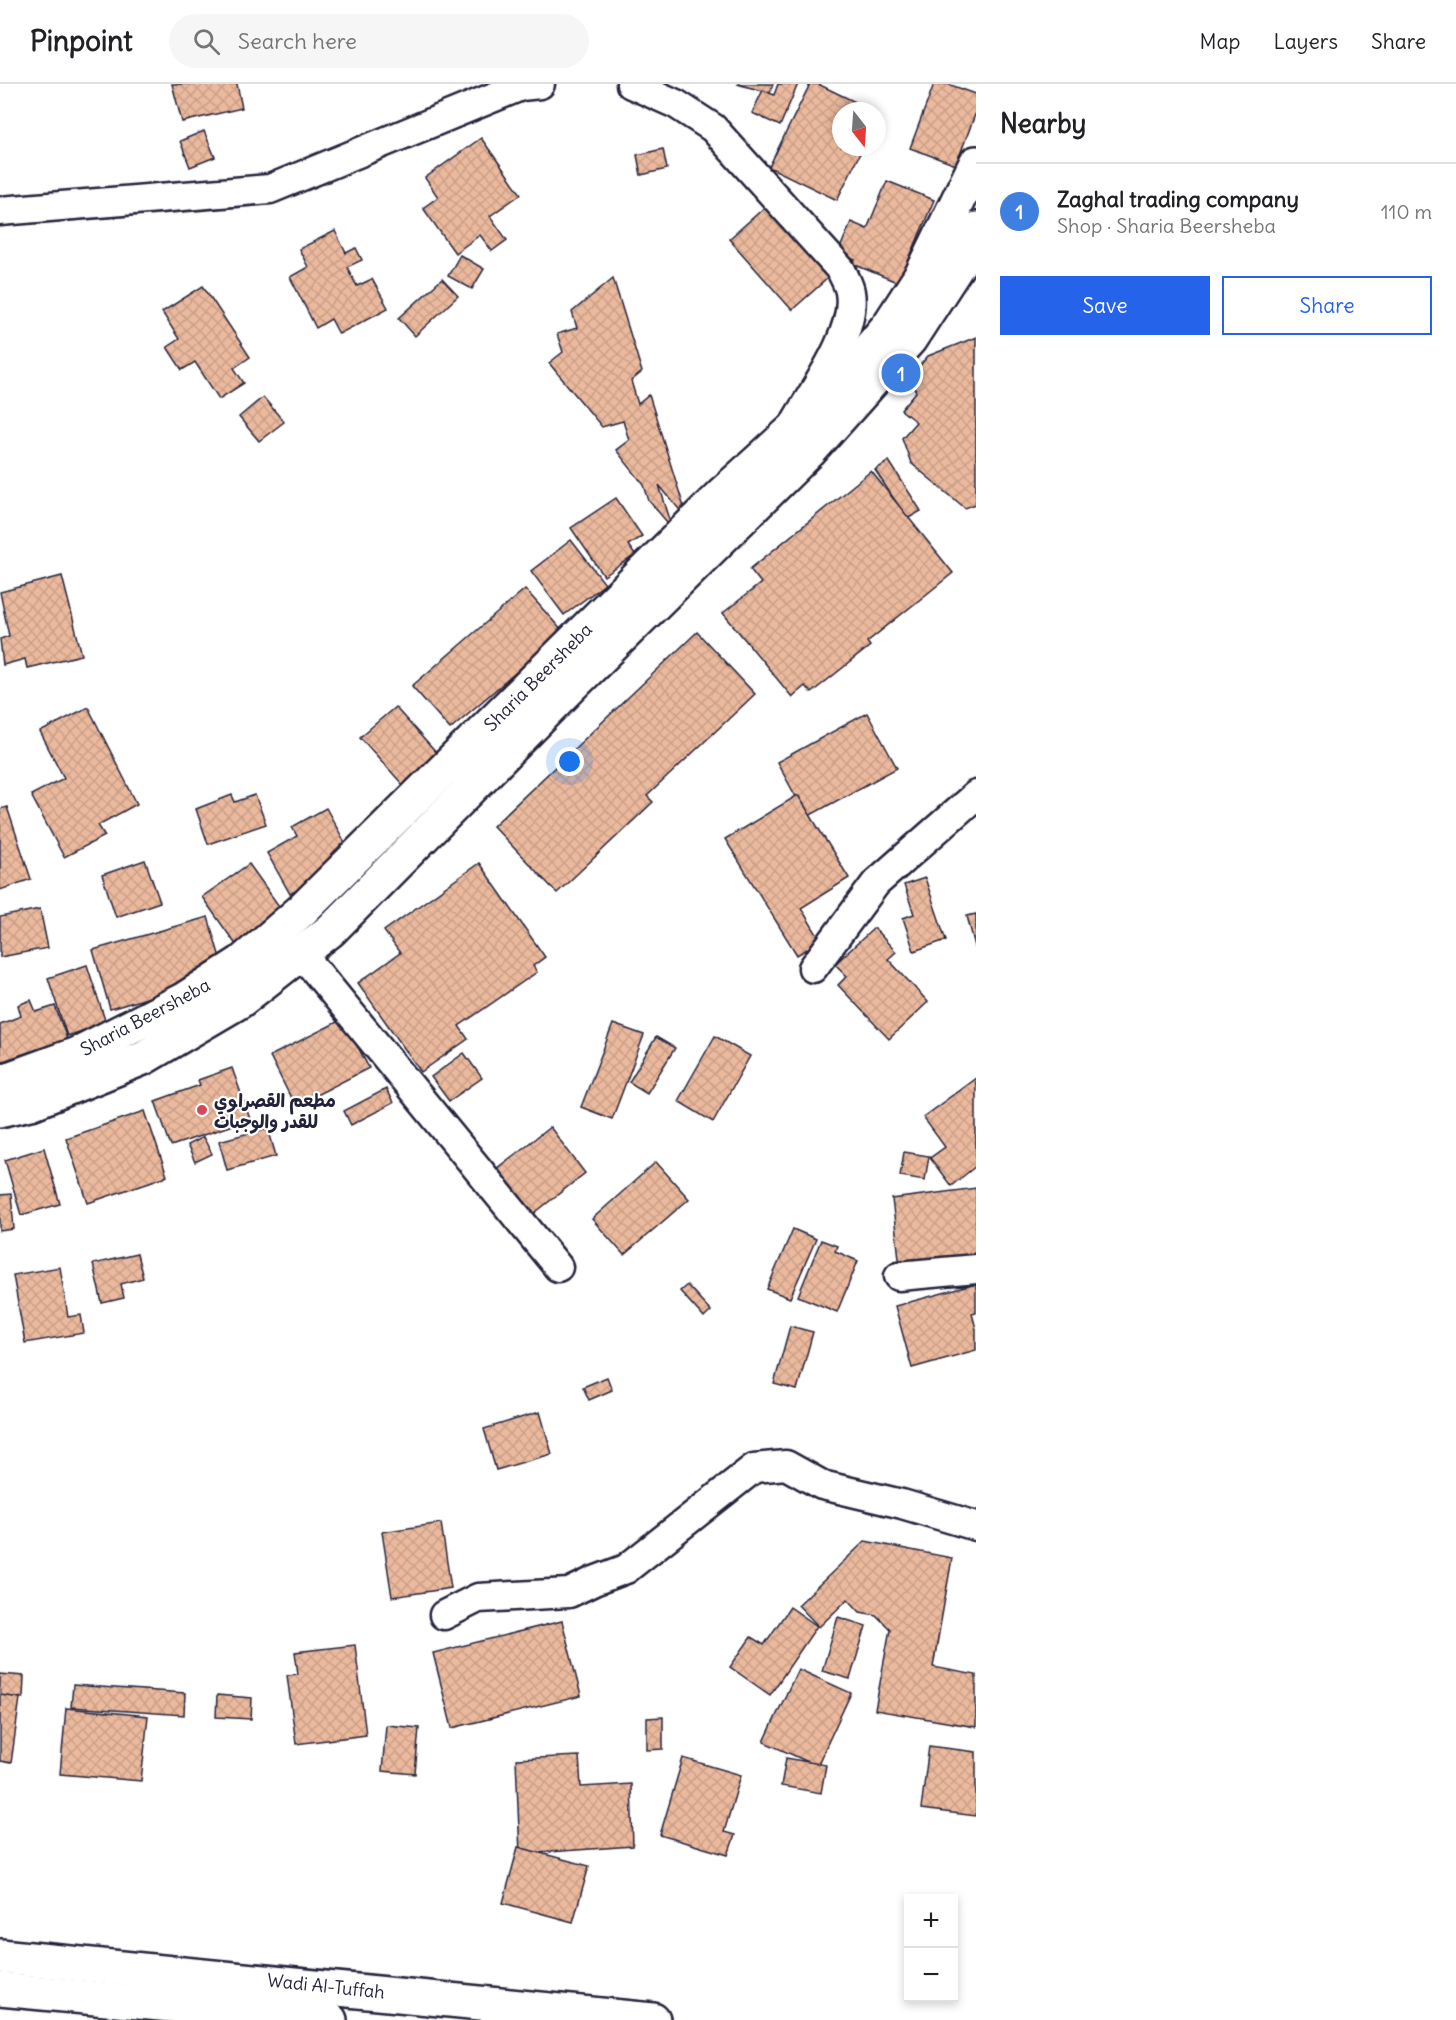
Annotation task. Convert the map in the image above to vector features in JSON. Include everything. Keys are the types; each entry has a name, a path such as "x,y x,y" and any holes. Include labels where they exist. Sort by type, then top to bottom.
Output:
{"street":[{"path":"0,211 270,189 521,86 540,84"},
{"path":"631,84 676,104 713,128 841,270 850,292 849,319 833,356 790,432"},
{"name":"Sharia Beersheba","path":"0,1082 77,1054 183,1000 242,962 302,910 723,493 829,397 889,325 922,274 976,164"},
{"name":"Sharia Beersheba","path":"0,1110 31,1103 143,1058 240,1001 331,930 581,677 810,451 910,339 960,262 976,229"},
{"path":"813,969 876,883 976,795"},
{"path":"301,953 558,1267"},
{"path":"899,1276 976,1269"},
{"path":"444,1615 478,1598 569,1593 626,1569 754,1468 786,1465 822,1485 902,1504 976,1526"},
{"name":"Wadi Al-Tuffah","path":"0,1956 652,2020"},
{"name":"Wadi Al-Tuffah","path":"0,1989 330,2020"}],"building":[{"path":"172,84 237,84 242,108 182,122"},
{"path":"737,84 773,84 770,93"},
{"path":"778,84 798,84 780,126 752,113 763,90 774,95"},
{"path":"810,84 818,84 855,102 832,102 832,156 859,156 837,200 769,167"},
{"path":"934,84 948,84 976,94 976,112 956,165 910,148"},
{"path":"204,131 215,157 190,167 180,141"},
{"path":"481,138 521,194 490,216 507,240 492,251 480,235 455,253 423,208 438,197 425,178"},
{"path":"663,149 667,169 641,175 637,155"},
{"path":"887,181 934,200 899,283 853,264 855,260 838,253 851,222 867,229"},
{"path":"765,207 828,278 792,310 729,239"},
{"path":"335,231 346,253 356,248 362,260 347,267 357,286 372,279 388,308 339,334 331,319 316,328 290,277 308,267 299,249"},
{"path":"460,255 484,269 472,289 448,276"},
{"path":"613,278 642,372 631,381 638,404 649,395 688,520 659,485 673,529 649,501 644,485 616,450 629,440 623,421 602,427 549,363 563,352 557,334 577,328 572,312"},
{"path":"442,279 458,296 415,336 399,318"},
{"path":"203,286 250,357 234,368 244,383 219,399 195,362 182,370 167,347 179,339 162,312"},
{"path":"976,337 976,504 965,508 911,463 902,438 916,422 901,410 916,392 911,376 928,356"},
{"path":"263,397 284,422 259,441 239,417"},
{"path":"889,461 921,511 907,519 875,470"},
{"path":"871,471 953,573 867,642 870,646 811,693 805,686 792,697 723,613 761,583 750,569"},
{"path":"616,498 642,536 628,545 635,555 604,576 571,528"},
{"path":"571,540 605,584 564,615 531,571"},
{"path":"62,576 82,655 27,668 25,659 3,665 0,639 9,636 0,592"},
{"path":"525,589 563,632 450,729 412,686"},
{"path":"697,632 755,694 647,796 653,802 557,893 493,826"},
{"path":"88,707 137,804 98,825 105,836 64,857 31,795 64,778 40,732"},
{"path":"395,707 438,755 403,785 360,737"},
{"path":"867,713 897,768 807,817 777,762"},
{"path":"232,795 235,802 255,795 266,824 208,844 196,809"},
{"path":"798,795 849,878 801,908 821,941 797,955 725,839"},
{"path":"7,807 31,879 0,890 0,809"},
{"path":"326,808 354,859 290,894 267,853 297,836 292,827"},
{"path":"145,860 160,902 116,917 102,875"},
{"path":"479,863 545,957 533,966 537,972 459,1026 468,1039 421,1072 358,983 400,953 384,931"},
{"path":"249,864 286,916 239,949 202,897"},
{"path":"925,878 946,940 914,951 903,918 914,914 904,885"},
{"path":"40,909 48,948 0,957 0,917"},
{"path":"976,914 976,950 967,916"},
{"path":"208,917 225,975 110,1009 93,950"},
{"path":"874,928 896,952 888,959 928,1002 889,1039 838,985 847,976 835,964"},
{"path":"87,965 106,1023 67,1036 48,978"},
{"path":"31,1000 36,1012 55,1006 67,1039 0,1062 0,1024 21,1016 18,1005"},
{"path":"343,1019 369,1068 295,1106 270,1056"},
{"path":"613,1024 644,1035 612,1119 581,1107"},
{"path":"715,1036 750,1056 713,1122 678,1101"},
{"path":"656,1037 675,1048 647,1093 629,1082"},
{"path":"464,1053 482,1078 449,1101 431,1077"},
{"name":"مطعم القصراوي للقدر والوجبات","path":"232,1068 250,1119 171,1146 155,1101 200,1085 198,1080"},
{"path":"976,1078 976,1166 951,1186 930,1158 945,1147 923,1117"},
{"path":"386,1089 393,1103 351,1125 344,1111"},
{"path":"145,1111 167,1176 88,1203 66,1138"},
{"path":"550,1127 585,1173 532,1215 496,1169"},
{"path":"268,1128 276,1156 227,1170 219,1141"},
{"path":"203,1137 212,1154 195,1162 187,1145"},
{"path":"44,1148 60,1204 21,1215 5,1160"},
{"path":"904,1152 929,1156 925,1180 900,1176"},
{"path":"656,1162 689,1199 624,1255 592,1219"},
{"path":"976,1188 976,1257 900,1267 892,1199"},
{"path":"11,1194 14,1229 0,1231 0,1195"},
{"path":"793,1229 816,1239 790,1298 767,1289"},
{"path":"821,1240 837,1246 835,1251 858,1261 837,1312 798,1296"},
{"path":"137,1254 143,1278 121,1284 124,1298 102,1303 93,1264"},
{"path":"60,1267 68,1317 81,1315 84,1333 25,1343 13,1275"},
{"path":"976,1284 976,1312 972,1313 976,1329 976,1350 912,1368 895,1306"},
{"path":"687,1285 711,1311 704,1318 680,1291"},
{"path":"790,1326 813,1332 797,1390 774,1384"},
{"path":"607,1377 612,1390 589,1400 583,1387"},
{"path":"540,1412 552,1454 496,1470 484,1429"},
{"path":"441,1523 451,1588 392,1597 382,1532"},
{"path":"865,1541 952,1558 933,1667 976,1675 976,1727 875,1710 890,1629 876,1615 860,1612 848,1599 819,1627 798,1605"},
{"path":"790,1607 817,1626 770,1695 730,1667 751,1637 764,1645"},
{"path":"838,1617 866,1626 850,1679 822,1671"},
{"path":"562,1621 581,1696 452,1728 433,1653"},
{"path":"355,1645 366,1735 296,1744 287,1675 298,1674 295,1652"},
{"path":"798,1669 851,1693 817,1766 764,1742"},
{"path":"0,1674 24,1676 23,1698 0,1696"},
{"path":"73,1685 185,1693 184,1715 71,1707"},
{"path":"0,1695 20,1698 11,1763 0,1761"},
{"path":"217,1695 252,1698 251,1719 216,1717"},
{"path":"66,1708 148,1716 141,1781 60,1774"},
{"path":"663,1717 663,1749 647,1750 647,1718"},
{"path":"386,1725 419,1728 415,1774 382,1771"},
{"path":"929,1746 976,1752 976,1816 921,1809"},
{"path":"579,1756 581,1787 631,1784 633,1846 520,1854 516,1759"},
{"path":"683,1758 741,1775 724,1832 735,1835 728,1855 660,1835"},
{"path":"786,1758 826,1765 821,1793 781,1786"},
{"path":"518,1847 589,1866 573,1922 503,1903"}],"place":[{"name":"Zaghal trading company","path":"901,373"},
{"name":"مطعم القصراوي للقدر والوجبات","path":"202,1110"}]}
